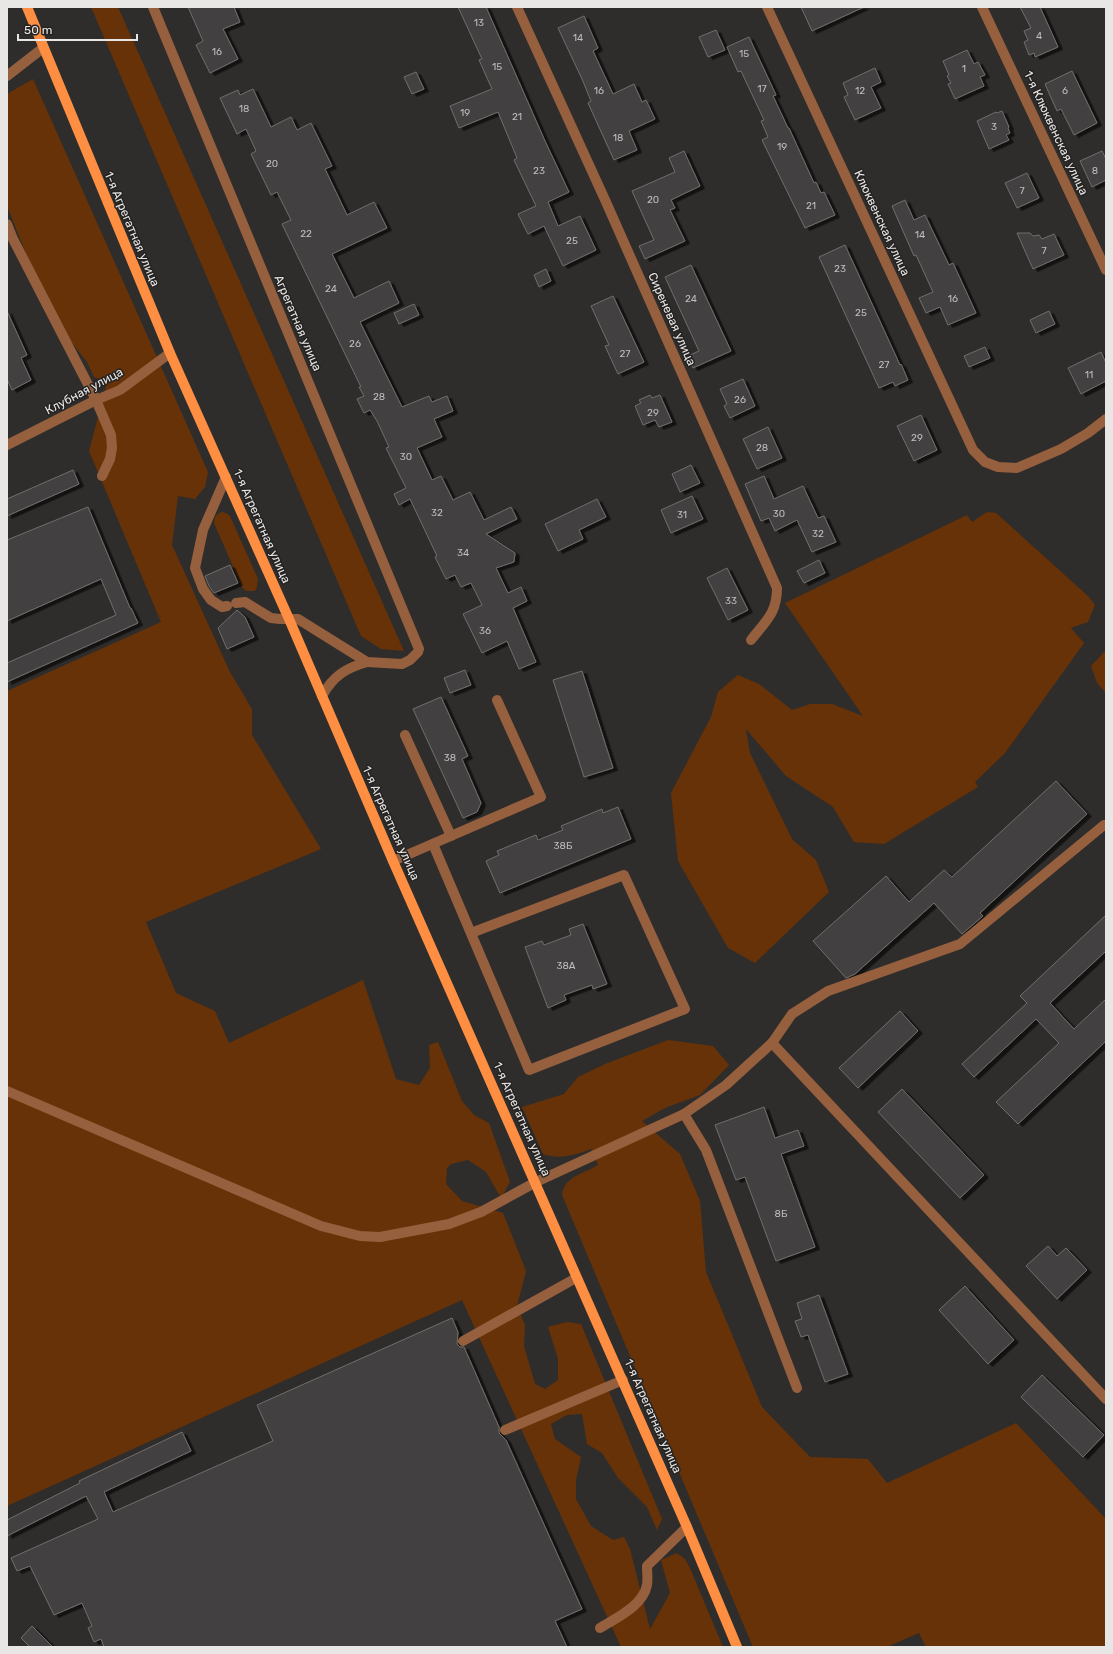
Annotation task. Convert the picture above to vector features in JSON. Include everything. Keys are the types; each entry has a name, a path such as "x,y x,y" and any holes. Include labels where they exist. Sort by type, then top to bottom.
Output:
{"main road":[{"name":"1-я Агрегатная улица","path":"27,7 170,353 289,619 393,861 536,1182 576,1278 688,1527 737,1647"}],"street":[{"name":"Агрегатная улица","path":"153,7 419,649 410,660 402,664 368,662"},
{"name":"Сиреневая улица","path":"517,7 606,202 777,588 777,601 773,612 751,640"},
{"name":"Клюквенская улица","path":"767,7 974,450 985,462 998,467 1017,468 1061,449 1088,433 1106,419"},
{"name":"1-я Клюквенская улица","path":"982,7 1106,270"},
{"path":"7,76 43,48"},
{"path":"7,224 10,241 96,400 111,435 112,448 108,464 102,476"},
{"name":"Клубная улица","path":"7,446 96,400 120,390 170,353"},
{"path":"226,477 203,530 195,568 204,589 211,600 222,607 245,602 271,618 280,620 298,619 368,662"},
{"path":"322,696 329,684 339,674 352,666 368,662"},
{"path":"393,861 541,797 497,700"},
{"path":"405,735 450,836"},
{"path":"7,1092 314,1223 360,1236 380,1237 449,1224 481,1212 536,1182 684,1114 726,1085 772,1043 792,1014 828,990 960,944 1104,825"},
{"path":"433,844 471,934 529,1070 685,1009 624,875 471,934"},
{"path":"772,1043 1106,1399"},
{"path":"684,1114 706,1150 797,1388"},
{"path":"464,1341 576,1278"},
{"path":"505,1430 622,1380"},
{"path":"600,1628 621,1615 640,1600 647,1586 647,1566 688,1527"}],"shaded area":[{"path":"91,7 118,7 404,651 381,649 361,636"},
{"path":"33,79 208,472 205,487 195,499 178,496 172,545 230,672 252,709 252,735 321,849 146,922 176,993 215,1011 229,1043 363,980 396,1079 419,1085 430,1068 429,1045 438,1042 462,1101 474,1115 489,1123 510,1182 501,1198 486,1172 468,1160 451,1164 447,1168 446,1184 462,1201 503,1213 526,1271 517,1306 525,1325 524,1346 535,1384 545,1389 558,1380 558,1359 548,1327 567,1322 581,1324 662,1519 657,1530 647,1507 618,1478 602,1453 587,1444 582,1414 567,1415 551,1424 555,1439 581,1457 576,1480 576,1499 591,1526 613,1540 624,1537 630,1549 650,1629 670,1593 661,1560 677,1553 685,1559 690,1568 723,1647 621,1647 462,1300 7,1506 7,691 161,622 89,451 107,383 94,377 87,362 51,316 7,206 7,94"},
{"path":"222,512 230,516 258,579 255,591 246,591 242,587 214,523 216,516"},
{"path":"987,512 996,513 1089,597 1095,605 1088,622 1071,628 1084,643 1005,753 975,782 978,787 884,844 854,842 833,807 786,776 746,729 750,753 792,839 816,860 829,892 755,963 728,948 678,861 671,793 711,717 718,692 738,675 759,684 792,710 810,704 832,704 863,716 785,603 967,515 972,522"},
{"path":"1106,650 1106,693 1097,683 1091,666"},
{"path":"668,1040 713,1046 729,1065 700,1095 665,1108 642,1121 680,1154 700,1201 706,1272 762,1407 810,1457 868,1459 887,1483 1016,1423 1106,1519 1106,1647 926,1647 919,1633 887,1647 753,1647 562,1195 566,1184 576,1176 598,1165 591,1149 561,1157 543,1154 522,1107 564,1094 578,1077 605,1064"}],"building":[{"path":"188,7 234,7 240,22 223,29 238,59 210,73 196,45 203,41"},
{"path":"458,7 486,7 569,192 548,202 558,226 580,216 596,250 563,266 544,226 528,234 518,214 536,206 514,160 517,158 498,112 459,128 450,106 492,89 479,60 482,59"},
{"path":"801,7 864,7 812,31"},
{"path":"1020,7 1040,7 1058,47 1035,57 1034,53 1029,55 1024,42 1028,40 1024,31 1031,28"},
{"path":"584,16 598,48 593,51 613,94 634,84 642,102 646,100 655,119 629,131 637,150 614,160 588,103 591,101 582,79 558,28"},
{"path":"716,30 725,50 708,57 699,37"},
{"path":"749,37 776,95 773,96 814,183 816,182 821,193 824,192 835,215 805,228 762,140 768,137 761,121 764,120 741,71 738,72 727,47"},
{"path":"967,50 974,64 978,62 985,75 980,77 984,86 955,99 948,84 951,83 947,76 949,75 943,61"},
{"path":"875,68 881,82 871,87 881,108 855,120 844,97 848,95 843,83"},
{"path":"1072,71 1097,123 1074,135 1061,109 1057,111 1045,84"},
{"path":"416,72 424,89 412,94 404,77"},
{"path":"253,89 271,127 291,117 297,130 311,123 332,166 325,169 347,215 374,202 387,228 332,254 354,298 389,281 399,303 360,322 402,407 429,396 432,402 447,396 453,411 434,419 442,437 417,448 432,480 441,476 453,500 470,492 484,520 511,507 517,519 486,534 515,553 514,562 496,568 508,593 521,587 527,601 513,608 536,662 519,669 507,641 482,653 463,614 482,605 471,583 461,587 455,575 446,579 435,557 437,556 410,499 399,505 394,494 406,488 386,448 389,447 377,421 370,410 364,413 357,399 364,396 359,387 361,387 282,224 291,220 277,192 271,195 251,154 256,151 246,129 237,134 220,98 238,90 240,95"},
{"path":"1002,111 1009,127 1010,133 1006,135 1009,140 989,149 977,121 996,112"},
{"path":"684,151 700,186 671,200 675,208 670,210 685,241 645,259 639,246 654,240 632,191 675,172 669,158"},
{"path":"1102,151 1106,159 1106,180 1092,187 1080,161"},
{"path":"1027,173 1039,198 1017,208 1005,183"},
{"path":"905,200 914,220 925,215 949,265 953,263 976,313 948,325 940,307 926,313 919,298 933,292 916,255 914,256 892,206"},
{"path":"1017,233 1030,233 1033,236 1039,235 1042,239 1054,234 1064,255 1033,269"},
{"path":"845,245 908,380 895,386 893,382 879,388 819,257"},
{"path":"691,265 731,351 693,368 688,356 699,351 665,277"},
{"path":"546,269 551,281 539,287 534,275"},
{"path":"613,296 644,362 618,374 605,346 609,345 591,306"},
{"path":"414,304 419,315 399,324 394,313"},
{"path":"7,311 27,355 21,358 31,380 12,390 7,379"},
{"path":"1049,311 1055,324 1036,333 1030,320"},
{"path":"985,347 990,358 969,367 964,356"},
{"path":"1101,352 1106,363 1106,381 1081,394 1068,368"},
{"path":"743,379 755,406 730,418 724,406 727,404 720,389"},
{"path":"650,395 652,398 660,395 672,422 659,427 655,420 643,425 635,406 641,403 639,400"},
{"path":"921,415 937,450 914,461 897,426"},
{"path":"768,427 782,458 757,469 743,439"},
{"path":"691,465 700,483 680,492 672,474"},
{"path":"73,470 79,484 7,516 7,499"},
{"path":"764,476 774,499 803,486 818,518 824,516 836,542 812,552 797,520 775,531 769,518 761,521 745,484"},
{"path":"692,496 703,519 671,533 661,510"},
{"path":"597,499 606,517 579,530 583,539 558,551 545,524"},
{"path":"88,507 130,608 138,623 7,682 7,663 116,615 101,579 7,621 7,540"},
{"path":"819,560 825,573 804,583 797,571"},
{"path":"230,565 238,583 214,593 205,576"},
{"path":"727,568 748,610 728,620 707,578"},
{"path":"237,610 245,617 254,637 227,649 218,628"},
{"path":"465,670 471,685 450,693 444,678"},
{"path":"582,671 613,768 584,777 553,680"},
{"path":"441,697 468,756 462,759 481,803 477,812 463,818 413,709"},
{"path":"1056,781 1087,814 980,913 983,916 962,934 934,903 855,974 846,978 813,941 886,876 909,902 944,870 952,877"},
{"path":"618,807 631,839 500,893 486,861 499,855 497,851 536,835 538,840 563,830 561,826 602,809 603,813"},
{"path":"1106,915 1106,951 1050,1003 1074,1029 1106,999 1106,1041 1018,1124 996,1102 1059,1043 1036,1019 974,1077 962,1064 1027,1003 1020,996"},
{"path":"583,924 607,984 593,989 592,985 564,995 566,1000 548,1008 525,947 542,941 544,945 571,935 569,929"},
{"path":"900,1011 918,1031 858,1088 839,1068"},
{"path":"902,1089 984,1175 960,1198 878,1112"},
{"path":"764,1107 775,1138 798,1130 804,1146 781,1154 815,1247 776,1261 745,1177 736,1180 715,1125"},
{"path":"1048,1246 1057,1256 1066,1248 1087,1270 1057,1299 1026,1266"},
{"path":"965,1286 1014,1340 988,1364 939,1310"},
{"path":"819,1295 848,1374 825,1382 808,1335 801,1337 795,1321 802,1319 797,1303"},
{"path":"452,1318 458,1332 457,1344 460,1347 464,1347 499,1427 499,1433 506,1440 582,1609 555,1621 567,1647 104,1647 101,1639 94,1642 88,1628 92,1626 82,1603 54,1615 30,1566 17,1571 11,1558 98,1519 86,1496 7,1536 7,1520 80,1483 79,1481 182,1432 191,1451 104,1492 113,1512 273,1441 257,1405"},
{"path":"1042,1375 1104,1435 1083,1457 1021,1397"},
{"path":"32,1626 53,1647 30,1647 21,1638"}]}
